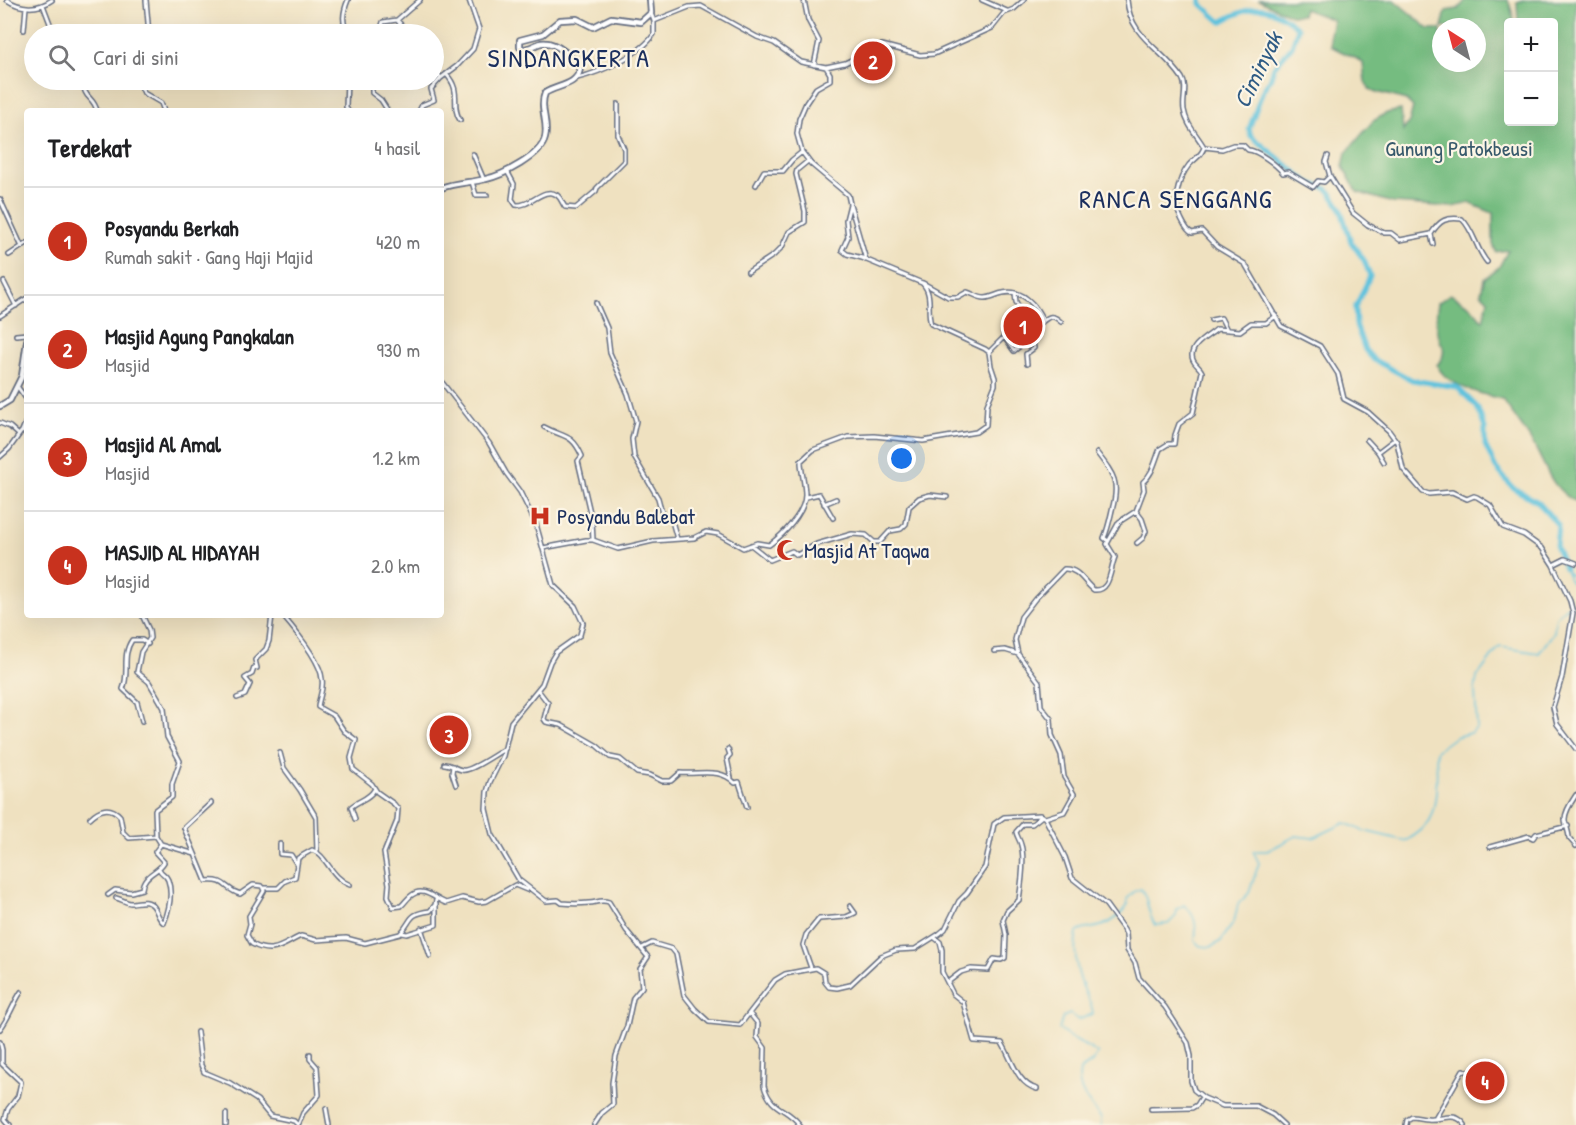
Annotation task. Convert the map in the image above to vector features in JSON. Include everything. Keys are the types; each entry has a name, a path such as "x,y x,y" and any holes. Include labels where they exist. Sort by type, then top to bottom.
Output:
{"main road":[{"path":"444,187 454,183 484,180 507,171 534,154 544,141 546,131 543,110 545,93 577,78 579,67 560,48 542,43 523,49 519,45 520,40 543,34 560,20 577,19 593,27 611,18 639,22 651,13 650,0"},
{"path":"0,406 10,400 24,369"}],"street":[{"path":"7,0 26,7 43,5 51,0"},
{"path":"146,0 148,24"},
{"path":"344,24 343,15 348,0"},
{"path":"382,24 397,20 420,0"},
{"path":"460,120 457,113 456,88 446,74 470,54 478,35 479,28 469,0"},
{"path":"804,0 808,20 819,41 814,65"},
{"path":"982,0 1007,11"},
{"path":"654,21 701,6 757,37 778,45 801,62 826,67 845,63 882,45 920,55 934,54 977,33 989,30 1007,11 1014,9 1024,0"},
{"path":"1127,0 1129,14 1142,37 1183,79 1185,114 1204,147"},
{"path":"43,5 50,24"},
{"path":"25,24 26,7"},
{"path":"577,78 616,64 642,46 654,34 654,21 651,13"},
{"path":"397,20 400,24"},
{"path":"826,67 831,77 830,80 811,95 799,119 797,134 802,152 808,161 847,193 866,260"},
{"path":"85,90 85,94 96,108"},
{"path":"143,90 161,103 163,108"},
{"path":"346,108 347,90"},
{"path":"372,90 372,93 386,108"},
{"path":"420,108 422,105 434,100 431,90"},
{"path":"507,171 514,184 512,199 516,205 526,204 549,193 559,197 565,207 576,208 596,191 624,161 625,156 618,135 618,104"},
{"path":"1204,147 1222,148 1244,145 1248,150 1255,150 1276,165 1283,173 1287,171 1307,185 1315,186 1318,181 1324,182 1330,176"},
{"path":"1204,147 1201,155 1188,167 1180,183 1175,203 1188,231 1202,231 1217,247 1243,262 1283,328 1320,346 1338,374 1344,399 1368,412 1395,439 1402,469 1423,492 1429,494 1452,492 1467,499 1477,497 1490,505 1503,527 1539,544 1554,564 1573,610 1562,677 1553,707 1557,724 1576,749"},
{"path":"756,185 764,171 783,171 802,152"},
{"path":"473,154 484,180"},
{"path":"1328,156 1326,162 1336,188 1344,196 1347,206 1368,225 1384,233 1391,233 1402,241 1431,234 1442,221 1451,218 1462,219 1487,262"},
{"path":"748,272 774,255 782,247 789,232 805,222 796,172 808,161"},
{"path":"472,182 476,195 487,195"},
{"path":"0,199 22,247 9,255"},
{"path":"850,204 846,215 848,237 842,250 847,254 921,283 948,297 956,297 967,292 978,298 1015,293 1030,301 1043,321"},
{"path":"1431,234 1433,244"},
{"path":"4,282 16,306"},
{"path":"543,549 593,540 618,549 653,541 694,538 706,532 718,534 743,549 757,543 772,544 802,508 806,497 801,461 813,450 857,436 923,441 976,432 983,428 987,422 989,397 995,383 989,352 931,324 929,296 927,289 921,283"},
{"path":"1015,293 1016,302 1027,320 1035,327 1052,316 1061,322"},
{"path":"0,316 24,300"},
{"path":"596,303 608,328 610,353 628,394 636,421 632,439 634,457 658,498 662,513 672,521 677,539"},
{"path":"948,982 961,972 971,969 988,970 994,959 1005,958 1006,935 1003,920 1007,911 1019,900 1021,875 1024,868 1022,848 1016,832 1023,824 1032,824 1043,817 1064,812 1074,794 1064,777 1061,755 1052,735 1051,719 1041,706 1039,682 1018,654 1015,640 1021,617 1060,571 1067,568 1083,578 1092,589 1098,591 1102,589 1111,574 1115,557 1107,545 1108,541 1119,522 1137,511 1144,490 1143,482 1157,462 1160,449 1168,444 1174,444 1179,424 1193,413 1202,372 1192,358 1193,351 1217,329 1240,331 1251,323 1266,323 1276,315"},
{"path":"1211,320 1221,318 1227,330"},
{"path":"1015,323 1004,328 1004,337 1014,351 1019,347 1027,328 1024,322 1027,320"},
{"path":"1025,332 1033,342 1034,348 1026,354 1027,364"},
{"path":"16,335 24,334"},
{"path":"989,352 1004,337"},
{"path":"444,385 489,443 520,492 531,511 553,585 574,606 583,623 580,635 556,652 542,684 512,722 505,749 490,782 487,815 492,834 514,874 523,884 543,900 558,900 562,903 594,903 602,900 609,902 626,930 648,958 640,969 642,987 633,998 627,1026 616,1056 612,1079 614,1104 603,1112 594,1125"},
{"path":"17,386 24,396"},
{"path":"0,423 21,433 24,432"},
{"path":"0,457 9,449 24,426"},
{"path":"544,428 573,439 577,444 582,456 578,461 589,502 593,540"},
{"path":"1378,452 1395,439"},
{"path":"1367,440 1384,462"},
{"path":"1097,453 1116,484 1116,499 1104,538 1108,541"},
{"path":"806,497 819,494 833,518"},
{"path":"751,545 770,560 792,551 797,555 825,541 858,533 866,535 874,542 880,542 890,531 901,529 907,524 909,507 919,498 930,495 947,497"},
{"path":"824,504 836,498"},
{"path":"1137,511 1146,531 1137,543"},
{"path":"761,554 766,545"},
{"path":"1554,564 1568,559 1576,563"},
{"path":"143,618 150,633 148,644 141,652 137,672 149,682 164,708 167,737 180,761 172,784 172,797 155,810 156,836 161,844 195,854"},
{"path":"237,698 245,696 250,684 245,678 252,674 256,668 255,660 268,646 272,618"},
{"path":"285,618 321,670 323,687 318,707 334,716 344,730 356,740 351,759 352,767 399,811 384,853 388,896 392,906 396,908 400,906 417,892 425,892 436,902 446,903 462,898 483,902 515,885 534,893"},
{"path":"142,721 137,703 123,689 126,681 125,662 127,649 132,640 142,640 148,644"},
{"path":"994,651 1009,651 1018,654"},
{"path":"538,690 548,703 544,719 546,722 561,725 610,757 620,759 637,773 650,775 662,781 671,781 680,773 712,772 731,778"},
{"path":"444,764 470,770 505,749"},
{"path":"728,749 730,755 727,758 731,778 735,783 739,782 747,807"},
{"path":"280,753 284,768 316,817 317,852 336,878 350,885"},
{"path":"453,766 452,773 456,784"},
{"path":"355,819 351,807 369,797 375,789"},
{"path":"1576,795 1565,820 1569,838 1576,846"},
{"path":"211,803 184,828 206,881 216,880 224,883 231,891 240,894 253,885 278,888 288,879 294,878 298,858 305,852 312,850 317,852"},
{"path":"90,818 99,810 110,809 120,816 123,832 129,838 156,836"},
{"path":"642,948 652,943 675,951 684,995 708,1021 740,1025 775,980 786,974 816,968 822,971 825,982 830,988 848,986 881,956 896,950 915,949 935,938 945,929 956,905 985,867 994,824 1004,817 1033,815 1043,817 1065,857 1072,878 1111,912 1120,924 1126,934 1127,950 1135,963 1139,978 1165,1008 1188,1043 1192,1086 1202,1097 1223,1106 1256,1106 1273,1115 1284,1125"},
{"path":"1490,847 1529,836 1533,838 1536,834 1568,826"},
{"path":"108,895 115,890 131,892 142,889 143,882 153,871 159,869 164,861 155,851 161,844"},
{"path":"280,844 280,854 292,856 297,864"},
{"path":"116,898 129,903 136,901 149,903 154,907 160,921 164,923 168,915 171,893 168,880 159,869"},
{"path":"263,888 264,891 250,914 247,935 252,944 269,949 284,946 301,936 316,940 346,938 365,943 402,933 407,934 436,924 436,902"},
{"path":"402,933 411,918 420,912 430,911 436,902"},
{"path":"811,968 803,947 806,935 819,919 846,917 855,913 850,906"},
{"path":"421,928 430,956"},
{"path":"935,938 942,947 942,971 953,994 963,1002 974,1041 1002,1043 1016,1072 1029,1086 1037,1089"},
{"path":"0,1029 21,992"},
{"path":"750,1014 758,1024 757,1037 765,1048 764,1086 766,1092 777,1108 794,1116 800,1125"},
{"path":"197,1032 204,1072 230,1083 259,1101 270,1116 294,1121 298,1125 300,1117 319,1095 317,1068 309,1054"},
{"path":"0,1042 2,1065 21,1083 18,1096 4,1119 10,1125"},
{"path":"1435,1119 1462,1070 1466,1070 1492,1094"},
{"path":"1151,1109 1192,1108 1197,1106 1202,1097"},
{"path":"326,1108 329,1125"},
{"path":"226,1114 226,1125"},
{"path":"1406,1125 1407,1120 1412,1117 1435,1119 1454,1116 1465,1125"}],"green space":[{"name":"Gunung Patokbeusi","path":"1258,0 1394,0 1429,29 1432,29 1432,72 1486,72 1486,18 1444,18 1446,11 1458,9 1466,0 1508,0 1513,18 1504,18 1504,126 1558,126 1558,18 1518,18 1517,2 1576,0 1576,502 1567,497 1554,483 1532,442 1502,399 1475,392 1456,383 1441,372 1437,365 1442,359 1444,349 1436,327 1438,303 1450,294 1470,306 1483,321 1488,300 1481,293 1484,279 1499,267 1508,250 1496,252 1493,244 1493,213 1469,203 1453,207 1393,203 1357,192 1343,167 1346,153 1373,121 1387,113 1401,110 1403,131 1409,122 1413,107 1406,100 1370,90 1365,82 1363,63 1331,46 1330,34 1333,20 1304,9 1302,15 1291,15"}],"waterway":[{"name":"Ciminyak","path":"1201,0 1201,4 1221,22 1243,11 1261,8 1278,14 1298,28 1292,46 1274,67 1270,80 1263,90 1249,129 1251,136 1308,182 1328,189 1340,207 1351,242 1364,260 1370,276 1355,308 1356,325 1365,350 1374,360 1412,380 1457,387 1477,407 1485,428 1485,445 1496,468 1513,488 1538,502 1558,525 1556,547 1565,568"},
{"path":"1565,568 1569,580 1576,588"},
{"name":"Ciminyak","path":"1567,572 1576,576"},
{"path":"1101,1125 1101,1118 1088,1102 1079,1077 1080,1070 1091,1063 1098,1054 1059,1029 1063,1017 1070,1014 1078,1020 1093,1014 1077,970 1075,955 1077,932 1105,925 1113,920 1128,904 1127,899 1135,891 1141,889 1155,925 1168,924 1176,916 1177,909 1184,905 1195,921 1195,941 1200,946 1211,947 1221,941 1234,922 1238,904 1249,893 1259,863 1253,851 1267,851 1296,836 1313,838 1345,823 1364,831 1406,841 1414,836 1425,826 1433,810 1436,790 1436,751 1455,737 1470,733 1477,728 1475,690 1477,677 1500,647 1539,653 1554,632 1556,617 1566,607 1576,604"}],"place":[{"name":"Masjid Agung Pangkalan","path":"873,61"},
{"name":"Posyandu Berkah","path":"1023,326"},
{"name":"Posyandu Balebat","path":"540,516"},
{"name":"Masjid At Taqwa","path":"787,550"},
{"name":"Masjid Al Amal","path":"449,735"},
{"name":"MASJID AL HIDAYAH","path":"1485,1081"}],"district":[{"name":"SINDANGKERTA","path":"569,58"},
{"name":"RANCA SENGGANG","path":"1176,199"}]}
